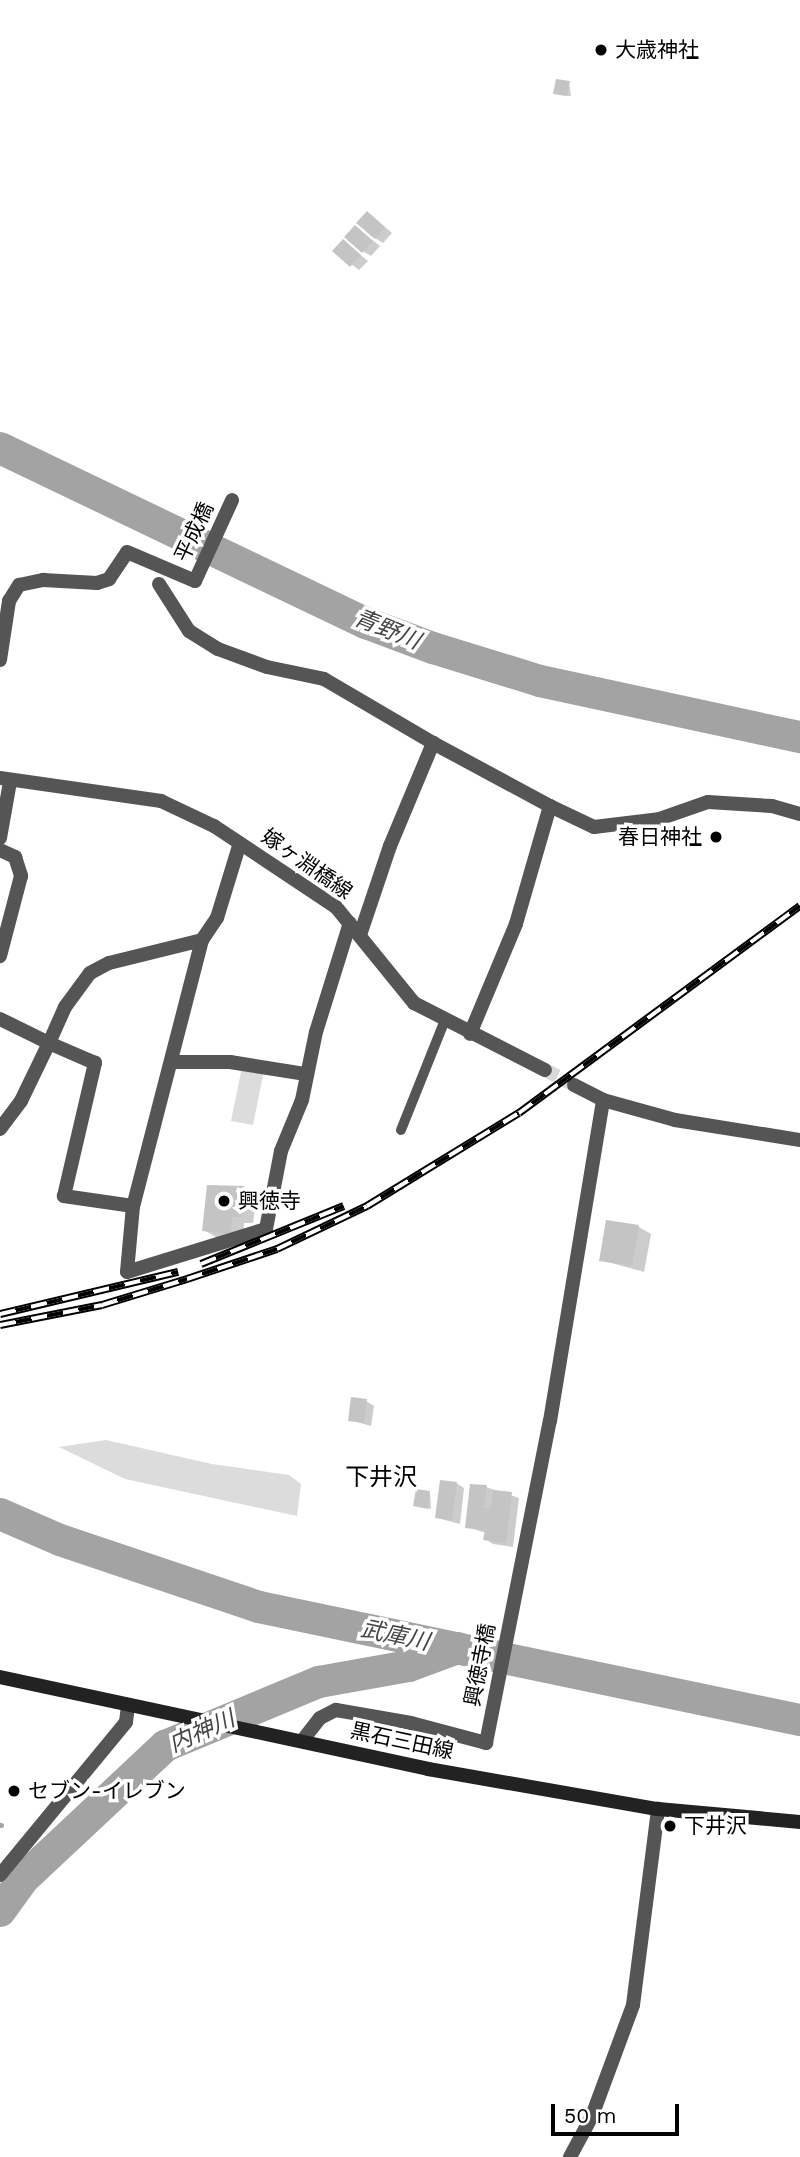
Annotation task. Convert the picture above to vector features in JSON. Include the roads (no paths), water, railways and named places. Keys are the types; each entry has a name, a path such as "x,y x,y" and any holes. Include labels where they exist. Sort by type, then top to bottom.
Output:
{"main road":[{"name":"黒石三田線","path":"0,1677 259,1735 658,1810 800,1822"}],"street":[{"name":"平成橋","path":"4,598 19,585 43,580 97,583 109,579 127,552 195,581 232,500"},
{"path":"159,584 190,631 218,649 267,667 324,679 433,743 594,827 659,819 708,802 772,806 800,814"},
{"path":"0,660 4,598"},
{"path":"360,935 390,846 433,743"},
{"path":"0,838 5,780"},
{"name":"嫁ヶ淵橋線","path":"5,780 110,791 161,802 240,843 322,895 350,923 414,1003 545,1070"},
{"path":"471,1034 516,924 550,806"},
{"path":"240,843 217,918 202,940 133,1206 127,1272 265,1229 281,1151 302,1100 306,1074 350,923"},
{"path":"0,850 15,857 21,876 0,956"},
{"path":"0,1129 14,1110 65,1007 90,974 109,963 202,940"},
{"path":"0,1019 95,1063 65,1196 133,1206"},
{"path":"171,1062 230,1062 306,1074"},
{"path":"574,1085 603,1100 676,1120 800,1140"},
{"name":"興徳寺橋","path":"302,1741 320,1718 336,1710 411,1723 462,1739 486,1743 550,1421 603,1100"},
{"path":"0,1104 14,1110"},
{"path":"0,1875 125,1722 128,1706"},
{"path":"570,2157 592,2116 633,2005 658,1810"}],"lane":[{"path":"401,1130 445,1020"}],"waterway":[{"name":"青野川","path":"0,448 366,623 433,648 540,681 800,737"},
{"name":"武庫川","path":"0,1514 60,1540 259,1607 800,1720"},
{"name":"内神川","path":"0,1911 23,1879 165,1746 319,1682 409,1666 458,1648"}],"tunnel":[{"path":"545,1070 574,1085"}],"railway":[{"path":"0,1325 102,1305 187,1279 277,1249 367,1206 519,1113 800,906"},
{"path":"201,1264 344,1206"},
{"path":"0,1314 178,1272"}],"place":[{"name":"大歳神社","path":"601,50"},
{"name":"春日神社","path":"716,837"},
{"name":"興徳寺","path":"224,1201"},
{"name":"セブン-イレブン","path":"14,1791"},
{"name":"下井沢","path":"670,1826"}],"district":[{"name":"下井沢","path":"381,1478"}]}
